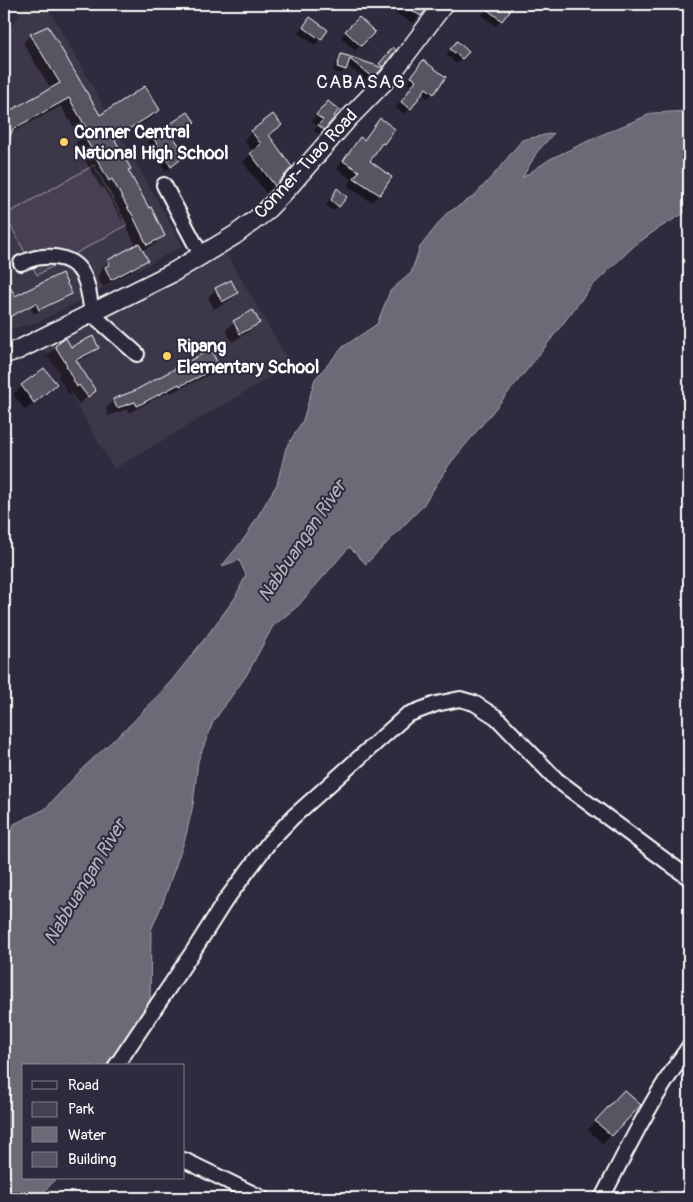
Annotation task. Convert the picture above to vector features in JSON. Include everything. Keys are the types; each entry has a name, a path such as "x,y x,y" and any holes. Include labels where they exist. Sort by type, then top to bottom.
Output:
{"main road":[{"name":"Conner-Tuao Road","path":"4,354 18,350 172,273 235,235 264,212 388,77 444,4"}],"street":[{"path":"164,185 201,255"},
{"path":"20,263 40,256 68,259 76,264 81,270 88,290 92,314 137,354"},
{"path":"117,1064 225,901 270,841 293,817 407,714 436,704 460,699 474,703 496,717 557,780 689,878"},
{"path":"602,1198 629,1144 689,1047"},
{"path":"185,1160 262,1198"}],"shaded area":[{"name":"Conner Central National High School","path":"26,4 46,4 183,246 39,322 4,331 4,37"},
{"name":"Ripang Elementary School","path":"226,253 291,365 114,469 43,347"}],"green space":[{"path":"94,165 127,225 37,275 5,215"}],"water":[{"name":"Nabbuangan River","path":"689,111 689,210 634,246 591,287 535,360 449,465 422,507 366,564 349,547 298,606 273,626 246,676 213,722 198,761 193,805 185,839 151,930 150,1002 133,1032 108,1064 22,1064 22,1180 55,1180 38,1198 4,1198 4,849 14,824 45,809 84,767 132,723 172,680 235,598 246,575 239,560 222,566 246,536 277,484 286,448 303,420 315,379 343,347 377,324 390,291 411,273 420,247 446,214 474,196 522,140 554,133 537,152 522,178 550,159 653,113"}],"building":[{"path":"400,4 421,4 428,7 421,16"},
{"path":"480,4 515,4 502,21"},
{"path":"310,17 328,30 321,40 303,27"},
{"path":"359,17 375,32 361,46 345,31"},
{"path":"48,26 100,115 145,86 160,110 114,138 131,169 128,170 149,208 151,207 165,236 147,245 112,179 109,181 83,134 88,131 69,98 13,129 4,152 4,114 60,83 30,34"},
{"path":"457,41 469,52 462,59 450,49"},
{"path":"393,47 396,50 383,67 379,64"},
{"path":"341,54 383,68 373,78 350,59 346,70 337,67"},
{"path":"423,60 446,77 434,94 426,88 411,109 401,102 416,80 411,77"},
{"path":"328,101 339,110 324,130 318,125 323,120 316,115"},
{"path":"188,112 195,122 172,135 186,155 171,167 152,136"},
{"path":"273,114 282,125 269,135 292,167 275,186 250,153 261,144 251,131"},
{"path":"380,118 395,129 384,144 382,143 370,161 392,177 380,195 354,178 359,171 343,161 360,137 364,140"},
{"path":"337,188 347,197 339,207 331,200"},
{"path":"139,243 148,260 111,280 105,267 110,264 108,260"},
{"path":"62,273 72,294 39,310 36,303 4,320 4,275 15,296"},
{"path":"231,280 238,293 222,302 215,288"},
{"path":"253,310 260,323 240,334 233,321"},
{"path":"93,336 99,348 76,360 96,391 88,397 79,385 77,387 67,365 55,346 66,338 71,347"},
{"path":"211,349 219,367 180,386 179,384 137,406 135,402 117,408 113,399 134,391"},
{"path":"44,368 57,384 34,403 21,385"},
{"path":"624,1090 641,1105 612,1136 595,1121"}],"place":[{"name":"Conner Central National High School","path":"64,142"},
{"name":"Ripang Elementary School","path":"167,356"}],"district":[{"name":"CABASAG","path":"361,82"}]}
